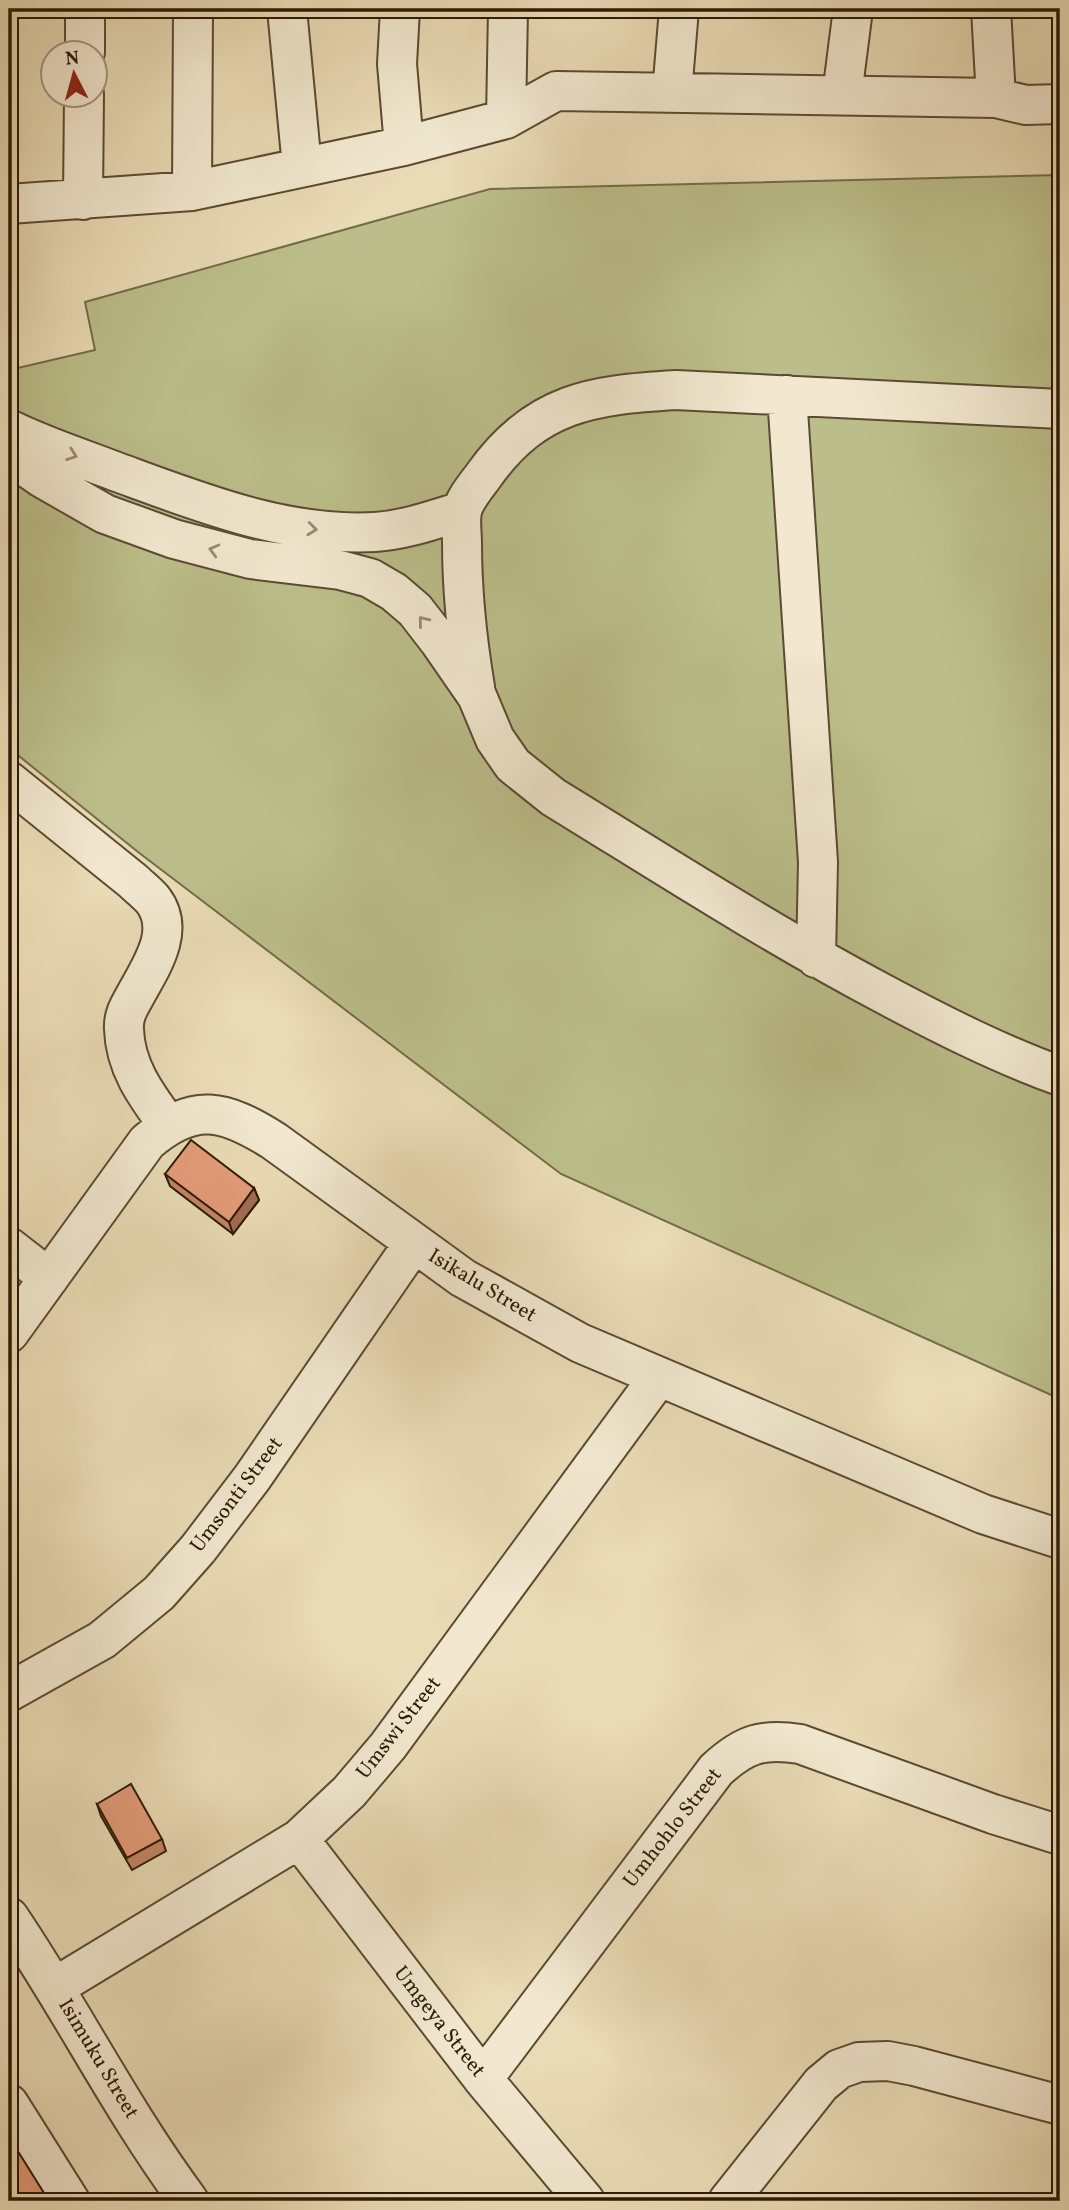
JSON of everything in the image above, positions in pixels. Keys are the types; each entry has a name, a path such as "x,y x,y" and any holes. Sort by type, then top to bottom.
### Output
{"street":[{"path":"85,9 85,38"},
{"path":"192,9 192,191"},
{"path":"287,9 302,167"},
{"path":"400,9 397,64 404,146"},
{"path":"506,119 508,9"},
{"path":"672,93 679,9"},
{"path":"842,95 853,9"},
{"path":"990,9 996,98"},
{"path":"9,204 192,191 404,146 506,119 556,91 996,98 1026,105 1060,104"},
{"path":"83,200 84,108"},
{"path":"477,696 462,584 462,511 491,465 543,417 578,402 618,393 676,390 1060,409"},
{"path":"787,395 818,862 816,958"},
{"path":"9,429 135,478 217,506 288,526 342,532 375,532 417,526 462,511"},
{"path":"9,455 42,478 105,514 174,539 250,559 340,570 370,578 394,592 415,610 439,640 477,696 495,739 513,765 553,797 816,958 931,1020 1028,1065 1060,1076"},
{"path":"9,781 133,881 152,899 160,913 162,945 126,1013 124,1026 129,1062 137,1081 168,1125"},
{"name":"Isikalu Street","path":"13,1317 49,1278 147,1142 178,1119 203,1114 225,1115 246,1123 274,1140 463,1278 580,1343 983,1514 1060,1539"},
{"name":"Umsonti Street","path":"9,1692 102,1640 159,1593 198,1549 252,1478 413,1244"},
{"path":"9,1247 49,1278"},
{"name":"Umswi Street","path":"55,1987 299,1839 349,1792 388,1746 658,1378"},
{"name":"Umhohlo Street","path":"483,2080 716,1770 734,1753 753,1744 778,1741 800,1744 993,1814 1060,1835"},
{"name":"Umgeya Street","path":"299,1839 483,2080 585,2201"},
{"name":"Isimuku Street","path":"9,1917 55,1987 164,2168 189,2201"},
{"path":"728,2201 821,2084 839,2069 859,2062 888,2061 914,2066 1060,2105"},
{"path":"9,2104 70,2201"}],"green space":[{"path":"1060,175 1060,1399 561,1174 138,852 9,748 9,370 95,350 85,302 490,189"}],"building":[{"path":"191,1140 254,1188 229,1222 165,1174"},
{"path":"131,1784 162,1839 127,1858 97,1804"},
{"path":"9,2137 49,2201 9,2201"}]}
